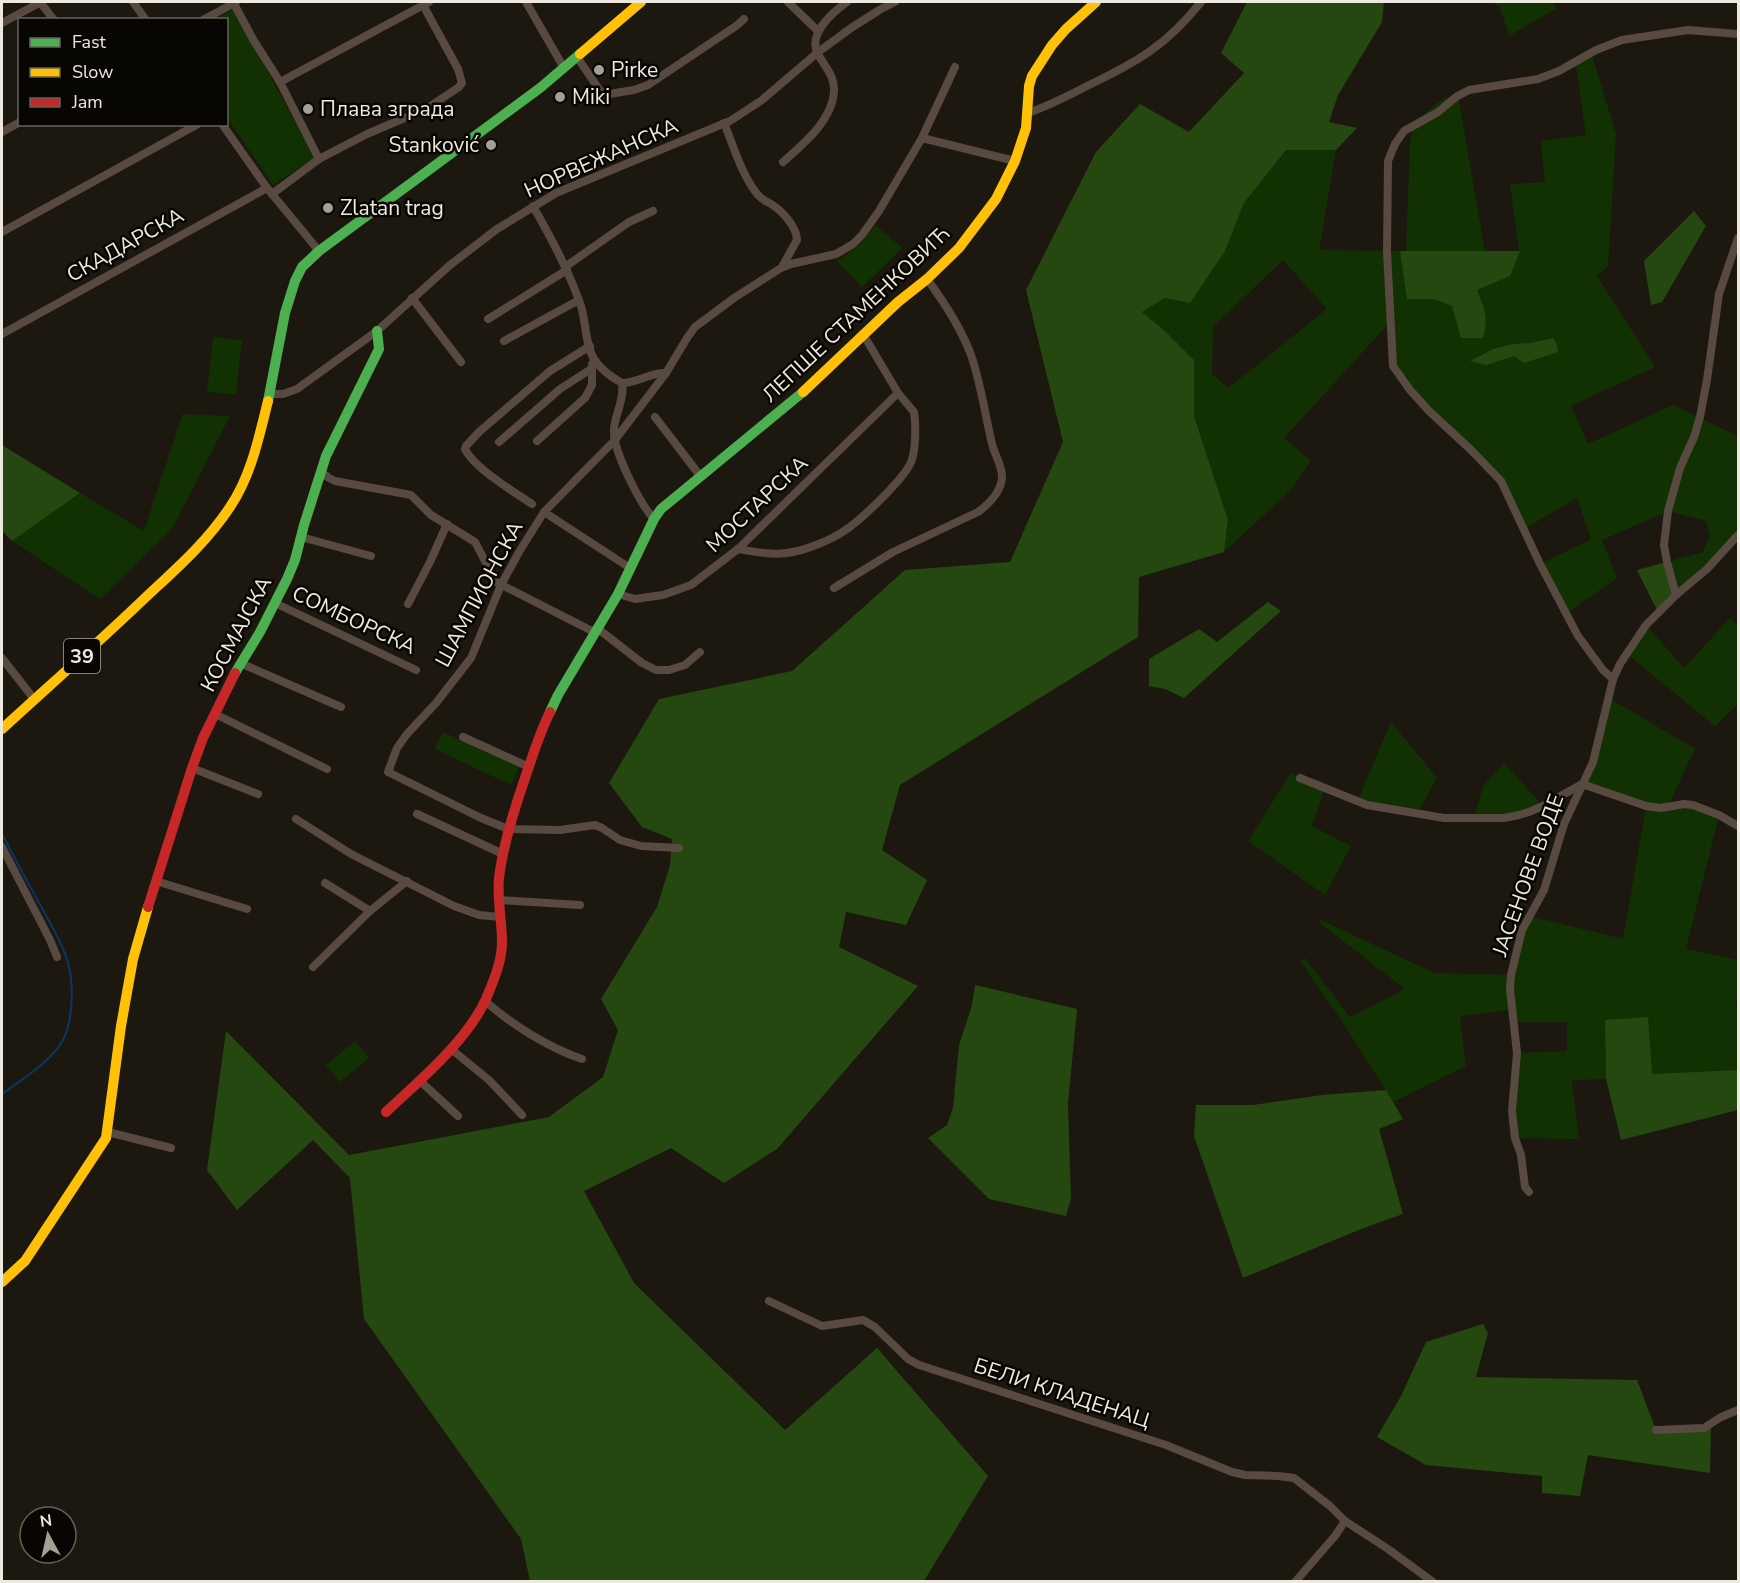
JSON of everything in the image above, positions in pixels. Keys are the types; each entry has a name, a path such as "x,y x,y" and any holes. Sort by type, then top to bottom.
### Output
{"street":[{"path":"2,23 41,2 53,18"},
{"path":"134,2 146,18"},
{"path":"206,18 234,2 254,41 280,82 320,159"},
{"path":"526,2 564,68"},
{"name":"39","path":"2,729 194,552 231,506 252,463 265,417 285,314 295,280 302,267 319,251 507,113 641,2"},
{"path":"788,2 818,31"},
{"path":"783,162 809,138 820,125 830,107 834,93 833,79 817,52 815,41 818,31 848,2"},
{"name":"НОРВЕЖАНСКА","path":"270,394 283,394 297,389 377,331 469,250 533,206 556,193 724,123 745,112 817,52 881,9 896,2"},
{"name":"ЛЕПШЕ СТАМЕНКОВИЋ","path":"386,1112 444,1057 472,1022 485,1001 501,954 499,879 508,829 541,730 558,695 618,594 654,519 661,509 801,394 863,334 959,248 996,199 1015,161 1024,137 1029,86 1039,65 1066,29 1095,2"},
{"path":"1028,113 1092,84 1145,56 1185,22 1201,2"},
{"path":"280,82 426,3"},
{"name":"СКАДАРСКА","path":"2,334 270,191 320,159 367,134 426,109 459,87 462,83 458,69 426,3"},
{"path":"577,57 603,95 634,90 648,85 744,19"},
{"path":"1612,679 1578,636 1540,564 1501,481 1429,411 1393,366 1387,252 1388,161 1395,144 1404,131 1438,112 1456,97 1469,90 1538,79 1559,71 1596,50 1622,40 1688,30 1738,34"},
{"path":"781,268 836,254 853,244 862,235 922,138 955,67"},
{"path":"2,132 18,123"},
{"path":"724,123 752,187 761,199 781,212 796,231 797,240 781,268"},
{"path":"2,232 194,126"},
{"path":"223,126 270,191 319,251"},
{"path":"922,138 1015,161"},
{"path":"533,206 566,268 579,300 594,358 608,375 622,383 636,381 652,374 666,373"},
{"path":"488,320 566,268 629,222 653,211"},
{"path":"1677,595 1664,545 1668,511 1680,468 1700,417 1719,294 1738,238"},
{"name":"ШАМПИОНСКА","path":"508,829 387,772 397,748 471,658 501,585 544,512 614,441 666,373 695,327 734,298 781,268"},
{"path":"834,588 894,552 978,512 987,505 1001,484 1002,472 993,449 982,392 970,354 946,306 927,279"},
{"path":"412,298 461,362"},
{"path":"504,340 579,300"},
{"name":"КОСМАЈСКА","path":"108,1132 121,1026 133,959 192,768 203,738 240,663 288,579 326,456 379,349 377,331"},
{"path":"738,549 794,552 831,538 844,531 879,500 904,473 913,457 914,412 898,393 863,334"},
{"path":"532,504 470,457 465,449 466,446 550,371 590,346"},
{"path":"537,441 585,398 592,385 591,369 594,358"},
{"path":"499,442 560,389 591,369"},
{"path":"622,383 622,394 615,416 614,441 638,496 654,519"},
{"name":"МОСТАРСКА","path":"618,594 635,600 681,590 697,580 738,549 898,393"},
{"path":"655,417 701,477"},
{"path":"321,472 335,481 411,495 431,515 475,542 492,576 501,585 596,630 642,663 656,670 669,670 685,665 700,652"},
{"path":"544,512 630,568"},
{"path":"408,604 447,524"},
{"name":"ЈАСЕНОВЕ ВОДЕ","path":"1529,1192 1525,1187 1513,1121 1517,1053 1511,1010 1511,975 1522,930 1544,890 1564,824 1593,762 1612,679 1620,664 1646,625 1707,569 1738,535"},
{"path":"302,537 371,556"},
{"name":"СОМБОРСКА","path":"275,603 417,670"},
{"path":"2,658 34,699"},
{"path":"240,663 341,707"},
{"path":"215,714 327,768"},
{"path":"463,737 529,767"},
{"path":"192,768 258,794"},
{"path":"1300,778 1367,805 1444,818 1504,818 1519,815 1543,806 1582,784 1646,806 1660,808 1684,804 1693,805 1719,815 1738,826"},
{"path":"417,814 503,854"},
{"path":"296,819 351,854 425,892 479,915 500,916"},
{"path":"508,829 560,830 595,825 620,840 641,846 679,848"},
{"path":"2,848 57,957"},
{"path":"156,881 247,909"},
{"path":"313,968 370,911 407,881"},
{"path":"325,883 370,911"},
{"path":"499,900 580,904"},
{"path":"485,1001 523,1030 569,1055 582,1059"},
{"path":"451,1049 489,1080 522,1115"},
{"path":"419,1080 458,1116"},
{"path":"2,1282 25,1261 108,1132 171,1148"},
{"name":"БЕЛИ КЛАДЕНАЦ","path":"769,1301 822,1326 863,1320 875,1327 908,1359 919,1365 1166,1445 1224,1470 1245,1475 1294,1478 1345,1521 1433,1581"},
{"path":"1656,1430 1704,1428 1738,1410"},
{"path":"1295,1581 1335,1536 1345,1521"}],"green space":[{"path":"1247,2 1384,2 1382,22 1338,95 1329,122 1357,128 1336,150 1286,150 1244,203 1225,251 1190,303 1165,298 1142,312 1194,360 1194,416 1228,520 1224,552 1139,577 1138,637 900,785 882,850 927,880 906,925 846,912 839,947 918,986 777,1149 724,1183 671,1148 584,1191 634,1283 785,1430 877,1348 988,1476 924,1581 530,1581 521,1539 364,1319 350,1178 313,1140 237,1210 207,1170 226,1031 349,1155 549,1117 603,1077 618,1030 601,999 657,907 670,865 672,839 642,827 609,783 659,699 792,671 905,570 1010,562 1063,442 1026,290 1096,152 1140,104 1189,132 1244,73 1221,53"},
{"path":"1491,2 1552,2 1557,8 1509,36 1500,7"},
{"path":"233,9 315,157 273,185 228,119 228,18 217,18"},
{"path":"1592,55 1616,134 1608,266 1597,276 1655,367 1571,406 1588,444 1673,405 1738,436 1738,535 1676,595 1667,562 1703,552 1710,535 1706,521 1668,511 1602,540 1617,578 1566,614 1540,564 1591,539 1577,498 1524,529 1501,481 1429,411 1393,366 1390,322 1284,438 1311,461 1291,490 1224,552 1228,520 1194,416 1194,360 1142,312 1165,298 1225,251 1244,203 1286,150 1336,150 1319,250 1406,251 1410,142 1413,125 1443,99 1458,95 1485,252 1519,251 1510,184 1545,182 1541,141 1586,135 1576,66","holes":["1283,260 1327,309 1228,388 1212,374 1213,327"]},
{"path":"1694,211 1706,226 1662,302 1651,305 1644,261"},
{"path":"875,225 902,248 862,287 837,261 859,245"},
{"path":"1400,251 1520,251 1510,276 1477,290 1485,313 1486,325 1483,338 1461,338 1452,306 1434,299 1407,299"},
{"path":"213,337 242,340 236,395 207,392"},
{"path":"1553,338 1558,352 1524,363 1514,356 1486,365 1470,361 1493,349"},
{"path":"183,414 230,416 172,529 100,599 12,541 80,493 144,531"},
{"path":"2,445 80,493 12,541 2,531"},
{"path":"1667,562 1676,595 1658,612 1637,570"},
{"path":"1268,602 1281,611 1184,698 1165,689 1149,686 1149,659 1199,629 1217,642"},
{"path":"1730,618 1738,626 1738,704 1715,726 1627,654 1646,625 1684,668"},
{"path":"1609,698 1695,749 1668,806 1684,804 1719,815 1686,949 1738,960 1736,1000 1738,1070 1651,1074 1605,1021 1606,1079 1572,1080 1579,1139 1515,1138 1517,1053 1567,1051 1567,1022 1513,1022 1511,1010 1460,1016 1466,1066 1393,1102 1342,1021 1301,962 1304,957 1350,1017 1405,989 1320,923 1321,920 1434,973 1511,975 1529,916 1623,939 1646,807 1582,784"},
{"path":"1391,722 1437,778 1417,814 1357,802"},
{"path":"443,732 519,767 511,785 435,749"},
{"path":"1504,763 1543,806 1529,812 1474,818 1483,786"},
{"path":"1291,773 1325,788 1312,826 1351,846 1325,895 1248,841"},
{"path":"975,985 1077,1009 1068,1104 1071,1199 1066,1216 989,1199 928,1138 947,1125 953,1108 959,1045 972,1005"},
{"path":"1648,1017 1652,1074 1738,1070 1738,1110 1621,1140 1606,1079 1605,1020"},
{"path":"355,1041 369,1058 340,1082 326,1065"},
{"path":"1386,1090 1403,1119 1379,1129 1403,1214 1243,1278 1194,1136 1196,1105 1253,1105 1322,1095"},
{"path":"1483,1324 1488,1333 1476,1377 1637,1380 1656,1430 1711,1424 1710,1473 1588,1455 1580,1496 1542,1493 1542,1476 1426,1465 1377,1437 1401,1396 1426,1342"}],"waterway":[{"path":"2,834 60,942 70,971 72,991 69,1023 58,1048 36,1070 2,1094"}],"traffic: fast":[{"path":"268,401 285,313 302,267 319,251 540,88 580,54"},
{"path":"235,673 260,632 295,560 326,456 379,349 377,331"},
{"path":"550,712 618,594 661,509 803,392"}],"traffic: slow":[{"path":"580,54 641,2"},
{"path":"803,392 959,248 996,199 1015,161 1026,128 1029,86 1032,76 1052,45 1096,2"},
{"path":"2,729 169,576 191,555 221,520 244,482 254,456 268,401"},
{"path":"2,1282 25,1261 106,1138 121,1026 133,959 148,907"}],"traffic: jam":[{"path":"148,907 203,738 235,673"},
{"path":"386,1112 455,1045 478,1015 489,992 497,972 502,949 499,878 503,853 520,793 550,712"}],"place":[{"name":"Pirke","path":"599,70"},
{"name":"Miki","path":"560,97"},
{"name":"Плава зграда","path":"308,109"},
{"name":"Stanković","path":"491,145"},
{"name":"Zlatan trag","path":"328,208"}]}
